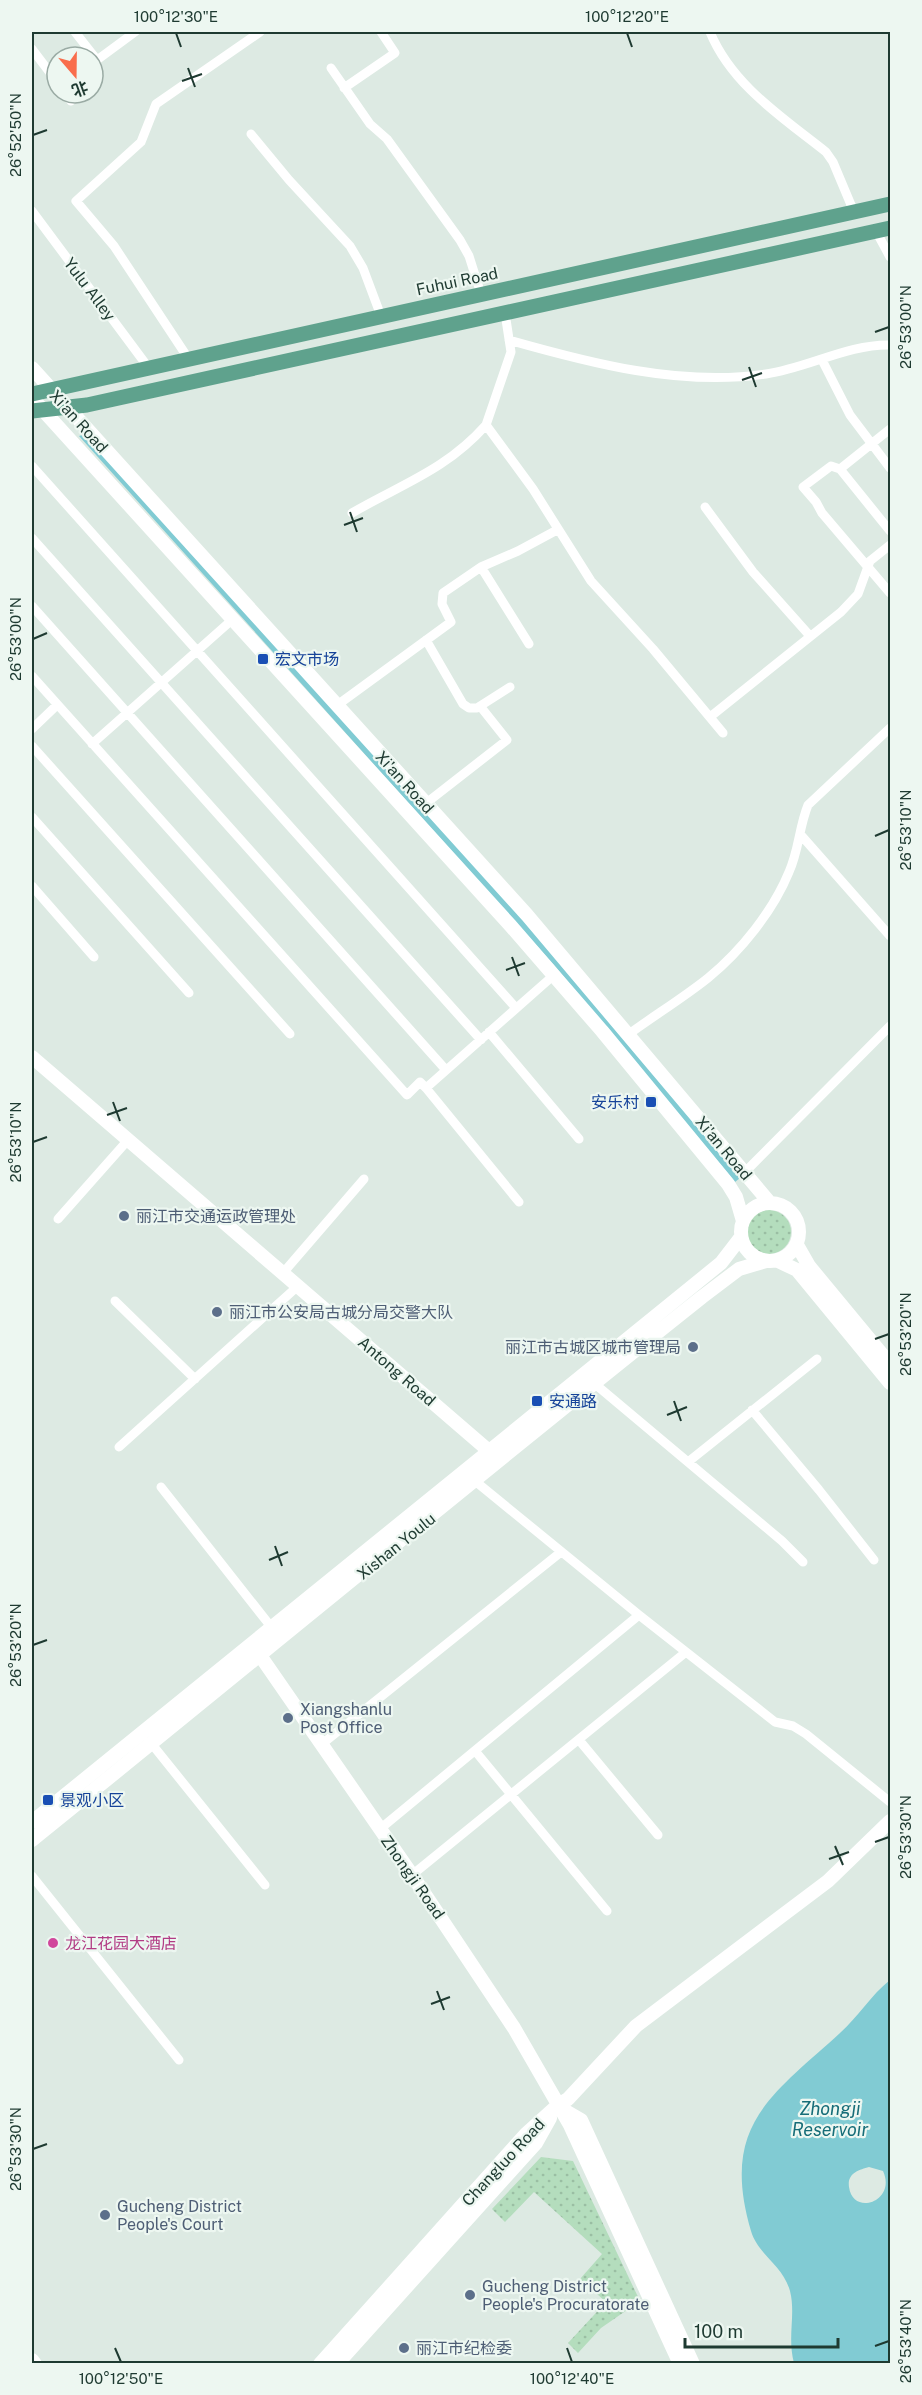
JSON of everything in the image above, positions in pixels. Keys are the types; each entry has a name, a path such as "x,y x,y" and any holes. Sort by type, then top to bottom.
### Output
{"main road":[{"name":"Fuhui Road","path":"32,396 51,389 188,358 891,204"},
{"path":"37,410 87,405 883,230"}],"street":[{"path":"75,32 97,60 133,32"},
{"path":"188,358 114,246 76,201 141,142 156,104 260,32"},
{"path":"344,88 395,53 381,32"},
{"path":"710,32 726,60 748,88 826,152 833,162 854,212"},
{"path":"32,49 45,66"},
{"path":"331,68 370,124 387,139 460,240 469,256 481,294"},
{"path":"251,134 289,180 350,246 363,268 381,316"},
{"name":"Yulu Alley","path":"32,211 148,367"},
{"path":"883,230 891,257"},
{"path":"352,513 411,483 450,459 486,425 511,352 505,313"},
{"path":"509,340 579,360 701,378 738,378 772,374 864,348 891,345"},
{"path":"822,360 838,395 871,444 891,468"},
{"name":"Xi'an Road","path":"32,368 527,915 770,1203"},
{"name":"Xi'an Road","path":"32,396 37,410 233,619 554,975 728,1184 736,1197 743,1221"},
{"path":"486,425 533,489 591,581 653,648 723,733"},
{"path":"840,469 891,429"},
{"path":"32,466 516,1008"},
{"path":"891,531 840,469 831,466 803,487 822,513 891,593"},
{"path":"705,507 753,572 810,636"},
{"path":"336,706 451,622 442,604 443,593 481,567 519,551 557,530"},
{"path":"32,538 481,1040"},
{"path":"710,717 841,612 858,594 870,561 891,545"},
{"path":"481,567 529,644"},
{"path":"32,606 447,1070"},
{"path":"92,744 233,619"},
{"path":"426,640 463,704 472,709 510,687"},
{"path":"32,676 407,1095 420,1082 426,1088 519,1203"},
{"path":"32,729 57,705"},
{"path":"425,804 507,740 480,706"},
{"path":"629,1034 709,977 744,941 782,887 794,860 802,821 808,805 891,728"},
{"path":"32,746 290,1034"},
{"path":"32,817 189,993"},
{"path":"800,834 891,936"},
{"path":"32,886 94,957"},
{"path":"426,1088 554,975"},
{"path":"744,1173 891,1026"},
{"path":"489,1032 579,1139"},
{"name":"Antong Road","path":"32,1057 489,1451"},
{"path":"58,1219 128,1140"},
{"path":"283,1273 364,1179"},
{"path":"772,1261 789,1255 797,1245 800,1227 794,1215 784,1206 770,1203 751,1210 743,1221 741,1237 750,1254 797,1270 889,1373"},
{"name":"Xishan Youlu","path":"32,1822 721,1263 741,1237"},
{"path":"797,1245 809,1266 889,1373"},
{"name":"Xishan Youlu","path":"32,1840 727,1277 748,1266 772,1261"},
{"path":"119,1447 298,1286"},
{"path":"116,1301 195,1379"},
{"path":"688,1462 817,1359"},
{"path":"595,1384 782,1541 803,1562"},
{"path":"753,1410 874,1560"},
{"path":"475,1481 775,1722 793,1726 806,1734 891,1802"},
{"path":"161,1487 272,1628"},
{"path":"322,1744 561,1552"},
{"path":"380,1829 639,1615"},
{"path":"412,1875 512,1796 686,1652"},
{"name":"Zhongji Road","path":"259,1654 497,2001 570,2125 680,2364"},
{"path":"579,1740 658,1835"},
{"path":"151,1743 265,1886"},
{"path":"476,1752 607,1911"},
{"path":"557,2106 568,2099 636,2026 828,1881 891,1821"},
{"path":"32,1876 179,2060"},
{"name":"Zhongji Road","path":"557,2106 581,2120 693,2364"},
{"name":"Changluo Road","path":"320,2364 526,2134 557,2106"},
{"name":"Changluo Road","path":"337,2364 536,2143 557,2106"},
{"path":"32,2360 35,2364"}],"green space":[{"path":"769,1210 784,1217 791,1232 784,1247 769,1254 754,1247 747,1232 754,1217"},
{"path":"541,2157 573,2161 640,2301 601,2328 578,2353 568,2343 606,2302 580,2279 602,2254 534,2192 505,2222 492,2209"}],"water":[{"path":"86,434 541,940 740,1178 735,1182 554,965 79,436"},
{"name":"Zhongji Reservoir","path":"890,1980 890,2363 794,2363 791,2344 792,2300 790,2291 782,2274 754,2239 743,2195 742,2164 747,2138 758,2116 773,2095 847,2027","holes":["869,2167 883,2171 886,2182 884,2190 873,2202 865,2203 852,2196 849,2182 854,2173"]}],"place":[{"name":"宏文市场","path":"263,659"},
{"name":"安乐村","path":"651,1102"},
{"name":"丽江市交通运政管理处","path":"124,1216"},
{"name":"丽江市公安局古城分局交警大队","path":"217,1312"},
{"name":"丽江市古城区城市管理局","path":"693,1347"},
{"name":"安通路","path":"537,1401"},
{"name":"Xiangshanlu Post Office","path":"288,1718"},
{"name":"景观小区","path":"48,1800"},
{"name":"龙江花园大酒店","path":"53,1943"},
{"name":"Gucheng District People's Court","path":"105,2215"},
{"name":"Gucheng District People's Procuratorate","path":"470,2295"},
{"name":"丽江市纪检委","path":"404,2348"}]}
